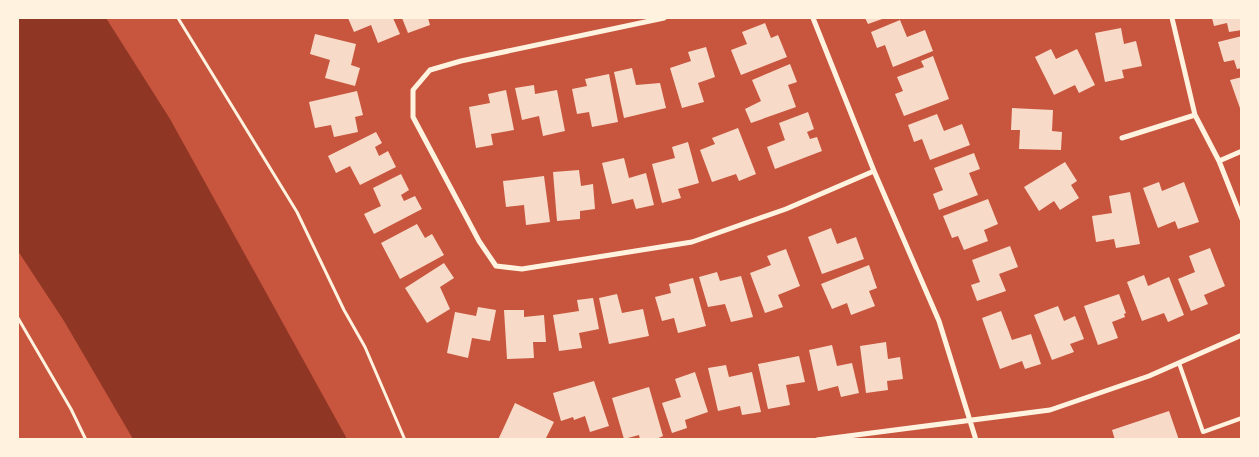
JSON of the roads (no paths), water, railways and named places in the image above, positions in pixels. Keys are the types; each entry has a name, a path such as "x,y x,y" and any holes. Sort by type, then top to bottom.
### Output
{"street":[{"path":"664,18 460,61 430,70 413,90 413,118 479,241 496,266 522,269 692,242 786,210 874,171"},
{"path":"813,18 874,171 939,321 972,421 976,440"},
{"path":"1172,18 1195,115 1219,161 1242,219"},
{"path":"1122,138 1195,115"},
{"path":"1219,161 1242,152"},
{"path":"817,440 1050,410 1150,376 1242,335"}],"lane":[{"path":"1179,363 1203,432 1242,418"}]}
